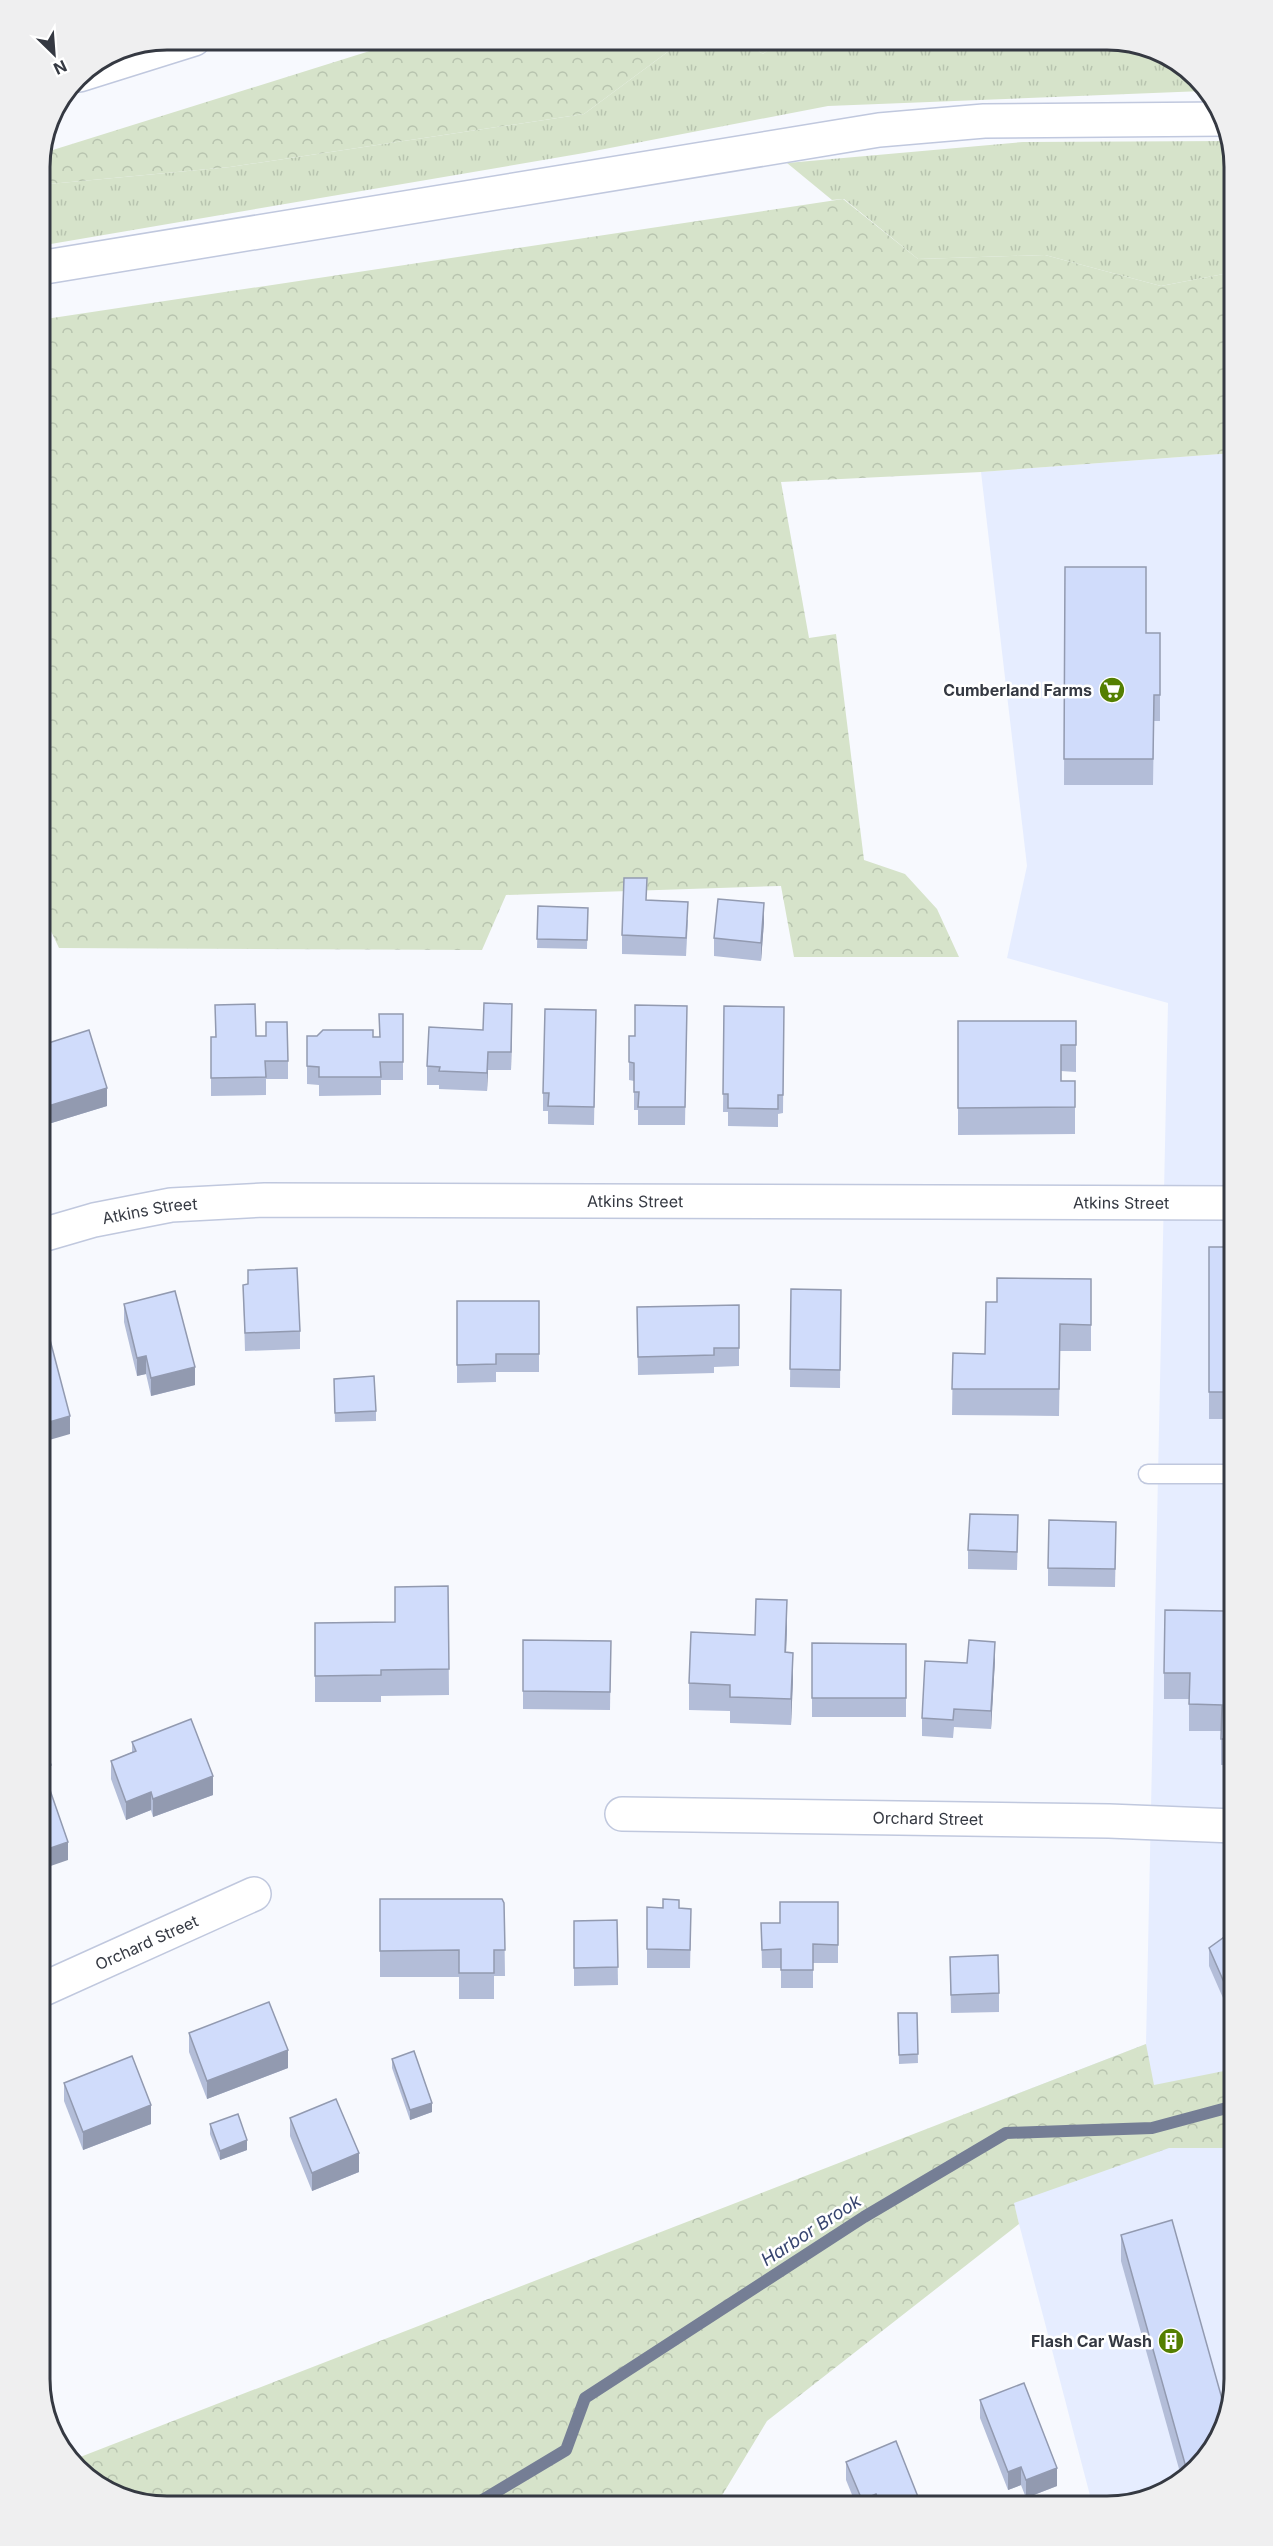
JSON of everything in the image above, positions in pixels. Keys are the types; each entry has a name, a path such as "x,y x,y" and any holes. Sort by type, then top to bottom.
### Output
{"main road":[{"path":"105,67 157,51"},
{"path":"50,266 709,156 888,129 984,121 1214,119"},
{"name":"Atkins Street","path":"50,1233 94,1220 171,1205 265,1200 1224,1203"},
{"name":"Orchard Street","path":"622,1814 1110,1821 1224,1826"},
{"name":"Orchard Street","path":"50,1986 254,1894"}],"lane":[{"path":"1148,1474 1224,1474"}],"shaded area":[{"path":"1224,454 1224,2379 1215,2424 1204,2444 1184,2467 1151,2488 1129,2494 1106,2496 1090,2496 988,2105 1146,2044 1168,1003 1007,958 1027,866 981,472"}],"green space":[{"path":"373,50 670,50 584,114 230,167 50,184 51,150"},
{"path":"670,50 757,50 763,54 768,50 1114,50 1151,58 1165,65 1196,91 828,106 584,153 50,244 50,184 230,167 584,114"},
{"path":"1220,141 1224,167 1224,274 1161,286 1045,255 918,259 844,199 832,200 787,163 1023,142"},
{"path":"843,199 918,259 1045,255 1161,286 1224,274 1224,454 981,472 781,482 809,638 836,634 864,860 905,874 937,909 959,957 794,957 781,886 506,895 482,950 59,948 50,929 50,318"},
{"path":"1146,2044 1154,2085 1224,2071 1224,2148 1169,2148 1014,2203 1019,2224 767,2421 722,2496 159,2496 129,2490 115,2484 102,2477 79,2457"}],"building":[{"name":"Cumberland Farms","path":"1065,567 1146,567 1146,633 1160,633 1160,695 1154,695 1153,759 1064,759"},
{"path":"624,878 647,878 646,900 688,902 686,938 622,935"},
{"path":"718,899 764,903 761,943 714,938"},
{"path":"538,906 588,908 587,940 537,939"},
{"path":"484,1003 512,1004 511,1052 488,1052 487,1073 439,1071 440,1067 427,1066 429,1027 483,1030"},
{"path":"255,1004 256,1036 266,1036 266,1022 287,1022 288,1061 265,1061 266,1077 211,1078 211,1037 216,1037 215,1005"},
{"path":"635,1005 687,1006 685,1107 638,1107 639,1092 634,1092 634,1063 629,1062 629,1036 635,1036"},
{"path":"724,1006 784,1007 783,1095 778,1095 778,1109 728,1108 728,1094 723,1094"},
{"path":"545,1009 596,1010 594,1107 548,1106 549,1093 543,1093"},
{"path":"379,1014 403,1014 403,1062 380,1062 381,1077 319,1077 319,1067 307,1066 307,1036 317,1036 323,1030 373,1030 373,1037 380,1037"},
{"path":"958,1021 1076,1021 1076,1045 1061,1045 1061,1081 1075,1081 1075,1107 958,1108"},
{"path":"89,1030 107,1088 50,1105 50,1042"},
{"path":"1209,1247 1224,1247 1224,1392 1209,1392"},
{"path":"297,1268 300,1331 245,1333 243,1285 248,1284 248,1270"},
{"path":"997,1278 1091,1279 1091,1325 1060,1324 1059,1389 952,1389 953,1353 985,1354 986,1302 997,1302"},
{"path":"791,1289 841,1290 840,1370 790,1369"},
{"path":"175,1291 195,1367 151,1378 146,1356 137,1358 124,1304"},
{"path":"457,1301 539,1301 539,1354 496,1354 496,1364 457,1365"},
{"path":"739,1305 739,1348 714,1348 714,1355 638,1357 637,1307"},
{"path":"50,1340 70,1416 50,1422"},
{"path":"374,1376 376,1411 335,1413 334,1379"},
{"path":"970,1514 1018,1515 1017,1552 968,1550"},
{"path":"1049,1520 1116,1522 1115,1569 1048,1568"},
{"path":"448,1586 449,1669 381,1670 381,1675 315,1676 315,1623 395,1622 395,1587"},
{"path":"756,1599 787,1600 785,1652 793,1653 791,1699 730,1697 730,1685 689,1683 691,1632 755,1635"},
{"path":"1165,1610 1224,1611 1224,1739 1221,1739 1222,1705 1189,1704 1190,1673 1164,1673"},
{"path":"523,1640 611,1641 610,1692 523,1691"},
{"path":"969,1640 995,1642 991,1711 954,1709 953,1720 922,1718 925,1661 967,1663"},
{"path":"812,1643 906,1644 906,1698 812,1698"},
{"path":"191,1719 213,1776 153,1799 151,1792 126,1802 111,1761 136,1751 132,1742"},
{"path":"50,1790 68,1842 50,1848"},
{"path":"380,1899 502,1899 505,1950 494,1950 494,1973 459,1973 459,1950 380,1951"},
{"path":"663,1899 679,1900 679,1908 691,1909 690,1950 647,1949 647,1907 663,1908"},
{"path":"780,1902 838,1902 838,1945 813,1944 813,1970 781,1970 781,1949 762,1950 761,1923 780,1923"},
{"path":"617,1920 618,1967 574,1968 574,1921"},
{"path":"1224,1937 1224,1982 1209,1948"},
{"path":"998,1955 999,1993 951,1995 950,1957"},
{"path":"269,2002 288,2050 207,2081 189,2033"},
{"path":"898,2013 917,2013 918,2054 899,2055"},
{"path":"414,2051 432,2103 410,2110 392,2059"},
{"path":"132,2056 151,2105 83,2132 64,2083"},
{"path":"336,2099 359,2153 312,2173 290,2118"},
{"path":"238,2114 247,2140 220,2151 210,2124"},
{"name":"Flash Car Wash","path":"1172,2220 1221,2397 1215,2424 1204,2444 1185,2466 1121,2235"},
{"path":"1024,2383 1057,2468 1026,2480 1021,2467 1008,2472 980,2400"},
{"path":"896,2441 918,2496 877,2496 876,2494 860,2496 846,2462"}],"waterway":[{"name":"Harbor Brook","path":"489,2496 566,2450 585,2398 864,2217 1006,2133 1152,2128 1224,2109"}],"place":[{"name":"Cumberland Farms","path":"1112,690"},
{"name":"Flash Car Wash","path":"1171,2341"}]}
